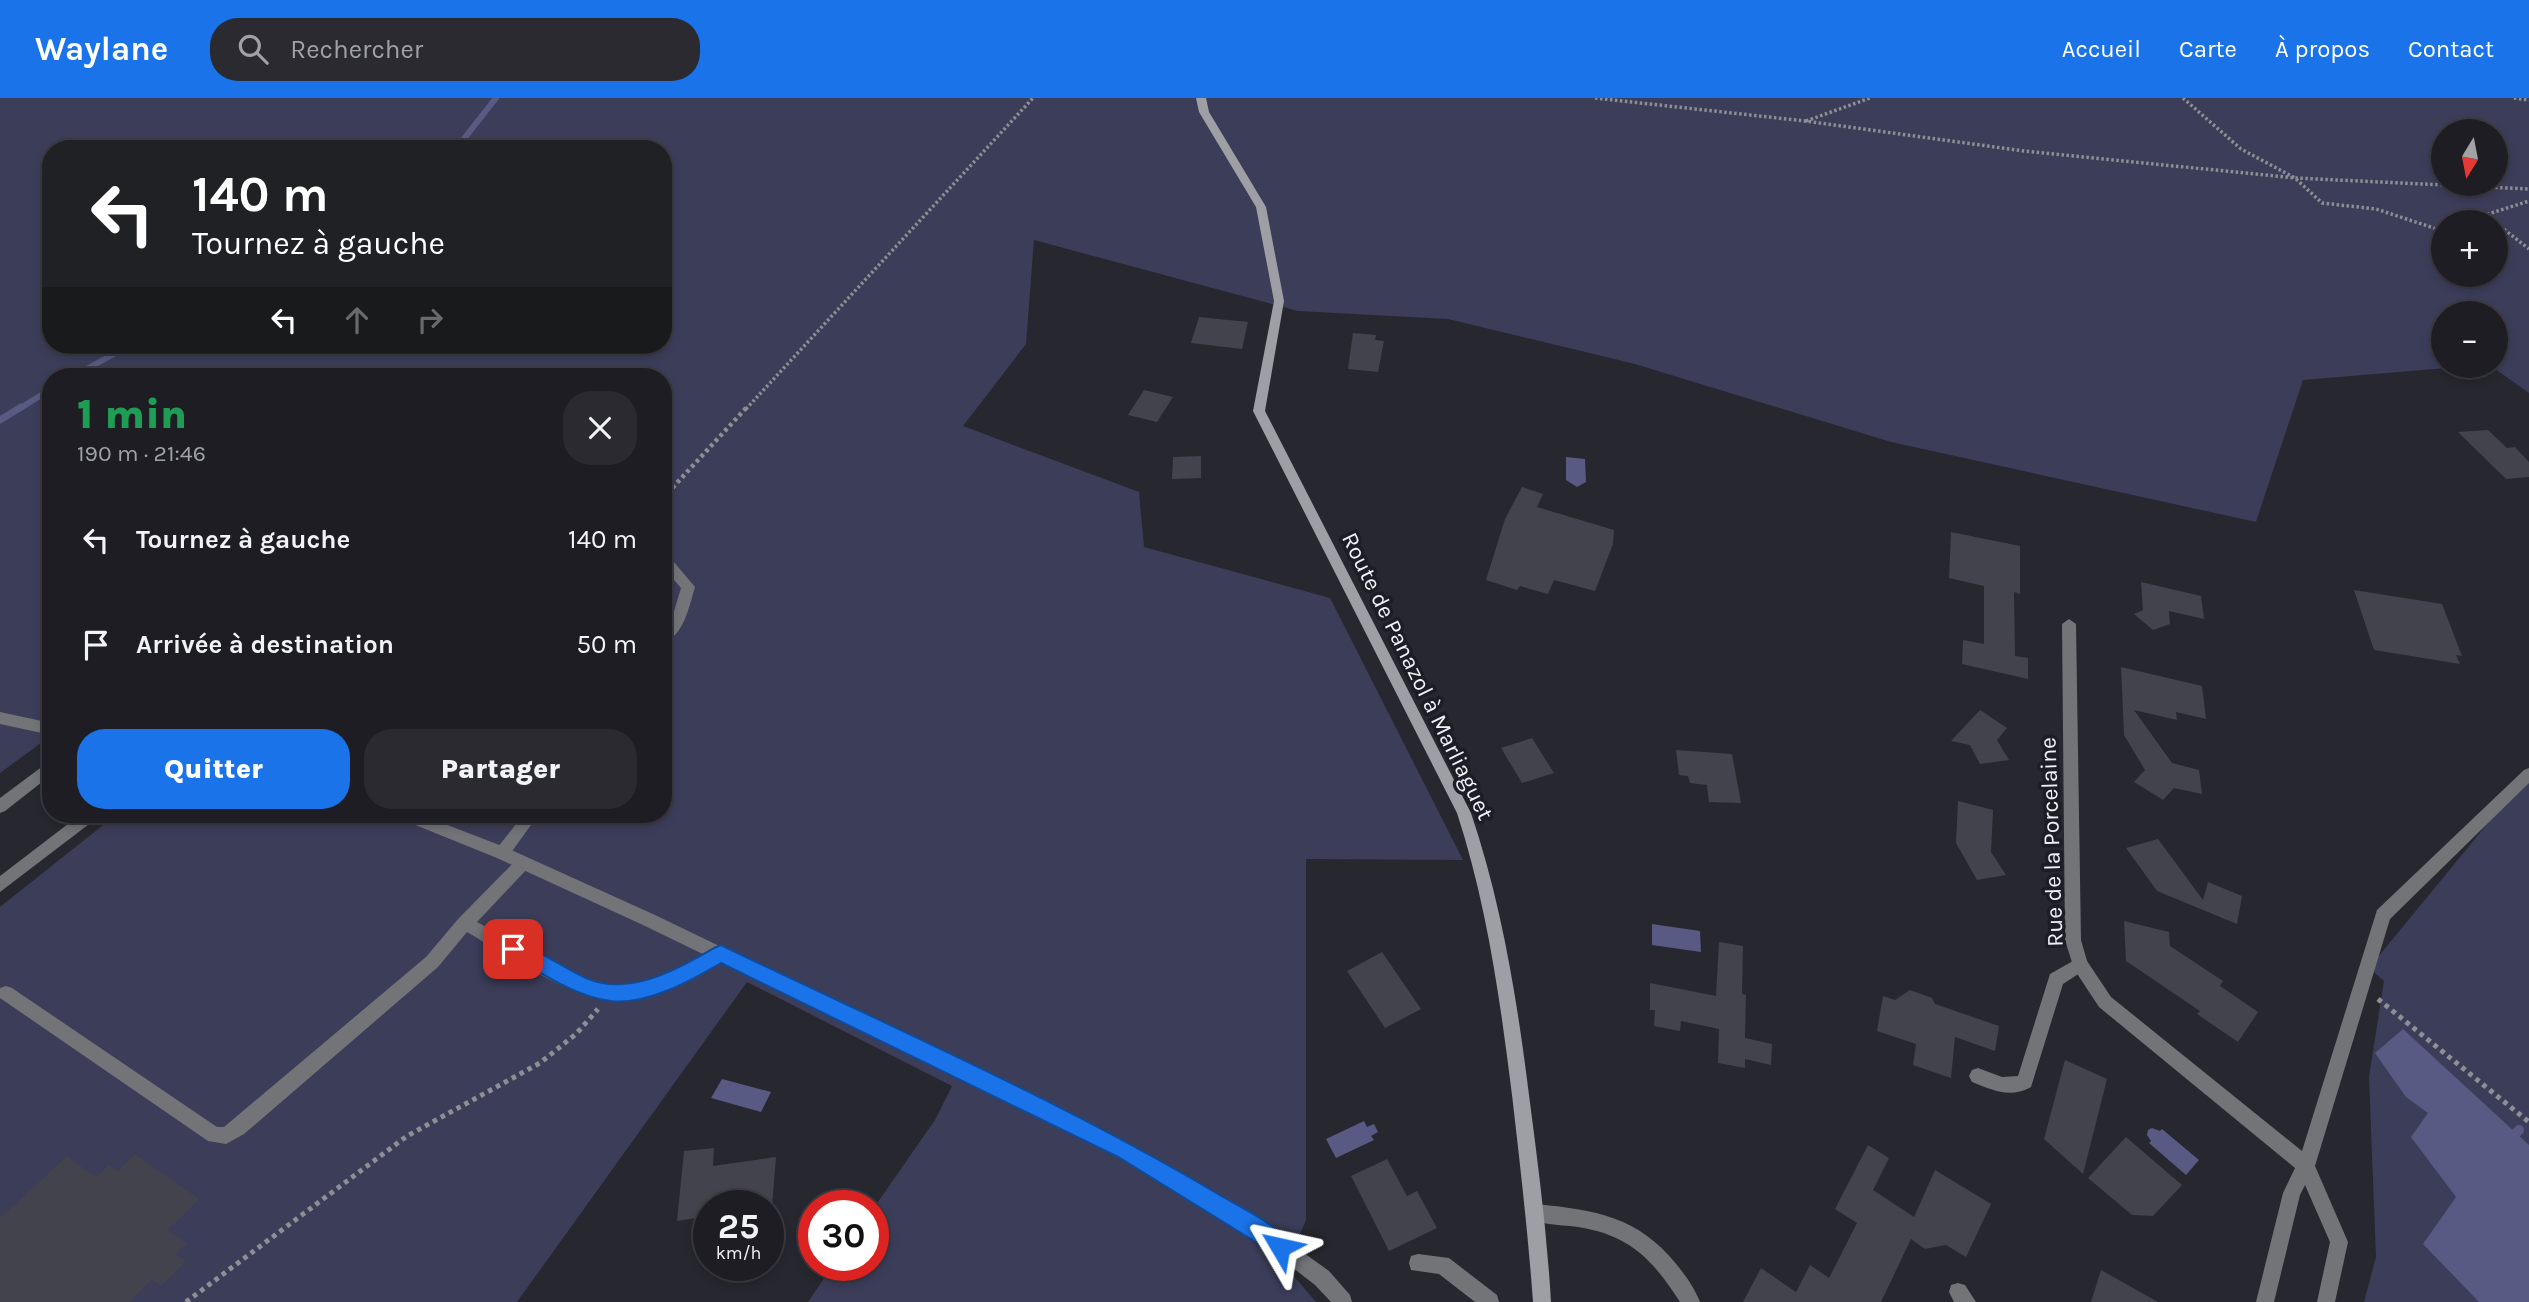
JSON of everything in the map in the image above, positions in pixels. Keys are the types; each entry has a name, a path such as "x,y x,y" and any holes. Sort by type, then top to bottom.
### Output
{"street":[{"name":"Route de Panazol à Marliaguet","path":"1201,98 1204,112 1261,207 1279,301 1259,411 1464,813 1481,860 1503,954 1535,1213 1542,1302"},
{"path":"672,568 688,587 678,620 672,628"},
{"name":"Rue de la Porcelaine","path":"2069,624 2073,940 2080,964 2105,1002 2306,1166"},
{"path":"0,718 42,727"},
{"path":"0,807 42,773"},
{"path":"2265,1302 2292,1193 2306,1166 2383,915 2529,774"},
{"path":"0,885 80,823"},
{"path":"426,823 502,853 721,954 1125,1150 1259,1231 1322,1278 1343,1302"},
{"path":"502,853 525,823"},
{"path":"6,993 214,1135 226,1136 432,962 523,863"},
{"path":"465,923 585,987 612,993 638,990 680,978 721,954"},
{"path":"1978,1076 2009,1087 2018,1086 2025,1081 2056,979 2080,964"},
{"path":"2306,1166 2339,1242 2326,1302"},
{"path":"1535,1213 1577,1217 1609,1224 1634,1234 1653,1248 1677,1278 1691,1302"},
{"path":"1418,1263 1442,1265 1490,1302"}],"path":[{"path":"672,488 1033,98"},
{"path":"1595,98 1805,121 2024,150 2295,178 2529,189"},
{"path":"1805,121 1870,98"},
{"path":"2183,98 2241,149 2295,178 2322,203 2376,209 2431,227"},
{"path":"2514,98 2529,100"},
{"path":"2498,210 2529,201"},
{"path":"2508,233 2529,249"},
{"path":"2361,985 2529,1122"},
{"path":"186,1302 407,1136 540,1063 576,1034 612,993"}],"shaded area":[{"path":"0,98 2529,98 2529,393 2508,378 2508,301 2431,301 2431,369 2303,380 2256,522 1891,442 1635,364 1448,319 1298,311 1034,240 1026,344 963,426 1139,492 1144,547 1330,598 1463,860 1306,859 1306,1220 1286,1267 1316,1302 808,1302 822,1281 889,1281 889,1190 886,1190 935,1120 952,1086 747,982 517,1302 0,1302 0,907 106,823 672,823 672,368 42,368 42,742 0,773"},
{"path":"1566,457 1585,459 1586,482 1577,487 1566,480"},
{"path":"2529,773 2529,1302 2364,1302 2376,1257 2369,1077 2384,981 2369,968"},
{"path":"1652,924 1700,931 1701,952 1652,945"},
{"path":"2403,1029 2529,1145 2529,1302 2479,1302 2423,1244 2456,1197 2411,1137 2428,1113 2406,1097 2375,1053"},
{"path":"722,1079 771,1092 761,1112 711,1098"},
{"path":"1364,1121 1367,1127 1374,1124 1378,1132 1371,1136 1374,1140 1336,1158 1326,1139"},
{"path":"2152,1128 2160,1131 2162,1129 2199,1160 2186,1175 2149,1143 2151,1141 2147,1135 2148,1130"}],"building":[{"path":"1199,317 1248,322 1242,349 1191,343"},
{"path":"1353,333 1376,335 1375,340 1384,341 1378,372 1348,369"},
{"path":"1144,390 1173,397 1157,422 1128,415"},
{"path":"2488,430 2507,448 2515,447 2529,462 2529,477 2506,479 2458,432"},
{"path":"1201,456 1201,478 1172,479 1173,457"},
{"path":"1522,487 1543,494 1537,507 1614,530 1613,544 1595,591 1554,580 1548,594 1520,586 1517,590 1486,580 1505,519"},
{"path":"1951,532 2020,546 2020,594 2014,592 2015,656 2028,658 2028,679 1962,664 1963,640 1984,644 1984,586 1949,578"},
{"path":"2141,582 2201,596 2204,619 2169,611 2170,624 2153,630 2134,614 2143,610"},
{"path":"2354,590 2442,604 2462,656 2456,655 2460,664 2374,650"},
{"path":"2121,667 2202,686 2206,719 2176,712 2177,720 2134,710 2172,763 2199,770 2202,794 2174,788 2163,800 2134,782 2145,770 2124,735"},
{"path":"1980,710 2007,728 1997,740 2009,760 1980,764 1970,745 1951,741"},
{"path":"1532,738 1554,773 1522,783 1501,748"},
{"path":"1676,750 1732,754 1741,803 1709,802 1707,785 1690,783 1688,776 1679,775"},
{"path":"1958,801 1993,810 1991,852 2006,875 1977,880 1956,843"},
{"path":"2158,839 2203,900 2208,882 2242,896 2237,924 2157,891 2126,848"},
{"path":"2124,921 2169,932 2170,946 2223,981 2220,986 2258,1012 2238,1042 2197,1014 2200,1011 2126,961"},
{"path":"1719,942 1743,946 1745,1038 1772,1044 1771,1065 1745,1059 1745,1068 1718,1063 1719,1029 1681,1021 1680,1031 1654,1026 1655,1010 1650,1010 1650,983 1716,996"},
{"path":"1382,952 1421,1009 1385,1028 1347,971"},
{"path":"1910,990 1932,998 1935,1004 1999,1026 1995,1051 1955,1037 1951,1078 1913,1065 1916,1044 1877,1031 1883,996 1895,1000"},
{"path":"2065,1060 2107,1079 2083,1174 2044,1139"},
{"path":"2126,1137 2182,1185 2153,1216 2132,1215 2088,1178"},
{"path":"1868,1145 1889,1158 1873,1190 1914,1217 1935,1170 1991,1204 1966,1257 1946,1245 1925,1249 1911,1239 1881,1302 1743,1302 1761,1268 1796,1292 1810,1265 1829,1278 1857,1223 1835,1209"},
{"path":"714,1148 713,1166 776,1157 773,1190 693,1190 693,1218 677,1221 684,1151"},
{"path":"135,1154 199,1199 168,1230 187,1243 176,1254 186,1261 161,1286 152,1279 129,1302 0,1302 0,1218 67,1156 96,1177 109,1165 118,1171"},
{"path":"1387,1159 1407,1196 1417,1191 1437,1228 1389,1251 1351,1176"},
{"path":"2101,1270 2158,1302 2091,1302"}],"waterway":[{"path":"463,140 496,98"},
{"path":"88,368 114,354"},
{"path":"19,409 42,395"},
{"path":"0,420 21,407"},
{"path":"2516,1133 2519,1130"}],"route":[{"path":"513,949 585,987 612,993 638,990 680,978 721,954 1125,1150 1259,1231 1280,1247"}]}
